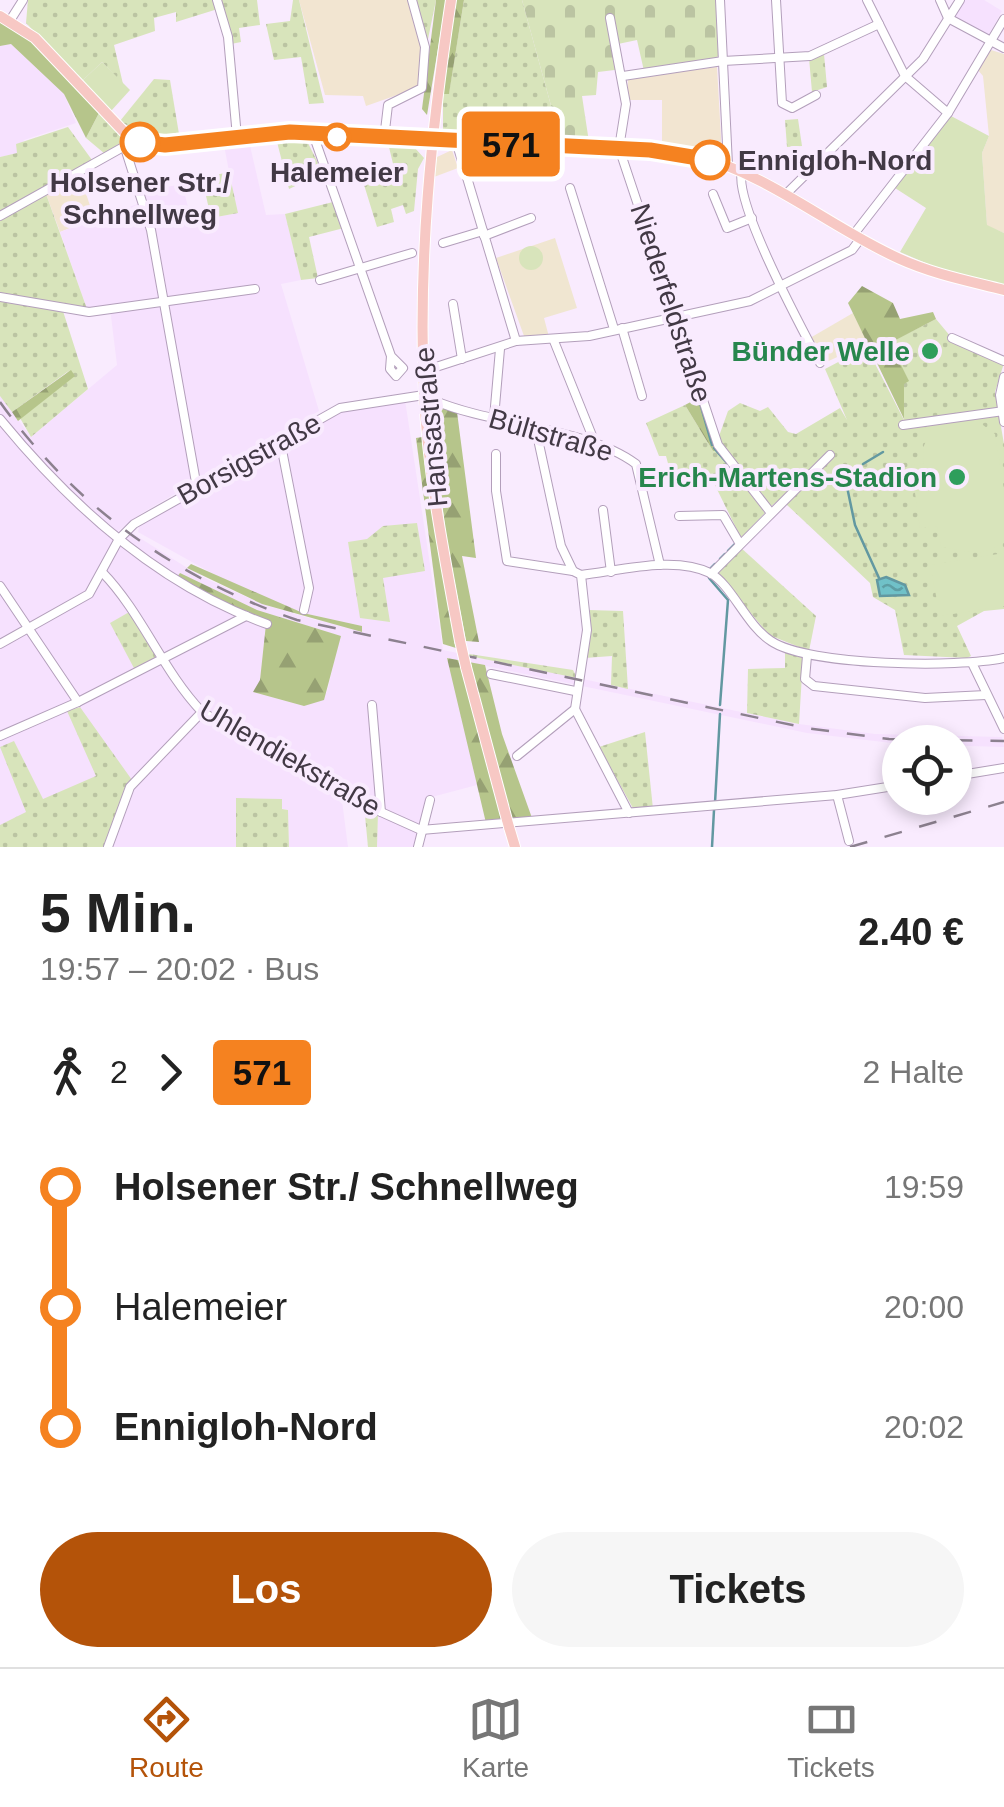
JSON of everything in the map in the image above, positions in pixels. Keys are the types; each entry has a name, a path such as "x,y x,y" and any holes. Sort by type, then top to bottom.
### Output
{"main road":[{"name":"Hansastraße","path":"451,0 431,140 423,252 429,398 440,534 460,641 515,847"},
{"path":"6,17 130,144 313,134 676,152 742,171 925,269 1004,290"}],"street":[{"path":"6,17 23,0"},
{"path":"218,0 228,37 237,137"},
{"path":"384,138 388,105 422,88 425,47 412,0"},
{"path":"720,0 728,165"},
{"path":"776,0 784,106 792,108 816,95"},
{"path":"867,0 905,76 948,113"},
{"path":"940,0 948,18 990,44 1004,48"},
{"path":"787,193 923,59 960,0"},
{"name":"Niederfeldstraße","path":"610,18 626,104 619,148 718,446 771,513"},
{"path":"436,367 516,341 554,341 750,301 852,250 858,236 948,113 1004,18"},
{"path":"623,76 818,54 878,24"},
{"path":"313,134 390,356"},
{"path":"456,142 516,341"},
{"path":"0,216 130,144 149,223 197,488"},
{"path":"742,171 740,186 752,218 780,286 820,363"},
{"path":"570,188 642,396"},
{"path":"713,194 727,228 752,218"},
{"path":"442,243 531,218"},
{"path":"320,280 412,253"},
{"path":"0,297 88,312 255,288"},
{"path":"453,304 462,359"},
{"path":"952,338 1004,361"},
{"path":"554,341 596,443"},
{"path":"494,418 503,347"},
{"path":"902,424 1003,415 1004,377"},
{"name":"Bültstraße","path":"429,398 536,430 596,443 636,464 660,565"},
{"name":"Borsigstraße","path":"0,644 33,630 89,594 118,539 134,524 280,440 351,403 429,398"},
{"path":"0,419 118,539 173,582 268,624"},
{"path":"536,430 561,546 577,573 587,630 575,692 576,710 629,813"},
{"path":"280,440 309,588 304,610"},
{"path":"496,454 496,492 507,561 577,573 660,565 711,574 762,634 807,656 973,665 1004,658"},
{"path":"711,574 830,455"},
{"path":"603,510 611,572"},
{"path":"679,516 723,515 740,544"},
{"name":"Uhlendiekstraße","path":"102,572 121,591 162,658 202,712 381,812 421,830 837,795 882,788"},
{"path":"0,586 78,702"},
{"path":"0,736 78,702 246,616"},
{"path":"807,656 805,678 810,685 925,698 986,695"},
{"path":"973,665 1004,728"},
{"path":"491,674 575,692"},
{"path":"372,705 381,812"},
{"path":"517,756 576,710"},
{"path":"108,847 130,788 202,712"},
{"path":"972,773 1004,768"},
{"path":"837,795 848,841"},
{"path":"418,847 430,800"}],"shaded area":[{"path":"299,0 409,0 423,45 420,87 366,106 363,96 325,95"},
{"path":"963,0 984,0 1002,11 988,36 952,18"},
{"path":"11,44 64,94 76,123 24,140 17,153 0,157 0,46"},
{"path":"991,50 1004,54 1004,233 987,226 982,153 989,136 983,76 978,70"},
{"path":"717,67 722,155 662,145 662,100 627,100 628,78"},
{"path":"248,137 266,215 285,214 301,280 281,284 319,411 142,513 118,531 127,538 132,533 200,576 262,604 315,620 361,626 303,613 237,587 138,532 140,523 342,409 405,400 443,650 799,724 882,734 882,742 807,733 448,658 477,785 428,798 420,847 377,847 378,813 341,793 348,847 289,847 288,810 237,798 236,847 0,847 0,396 31,437 117,365 110,308 87,309 60,232 143,202 141,192 182,184 192,222 237,213 223,140","holes":["180,573 257,610 340,636 327,692 304,706 253,692 260,681 266,624"]},
{"path":"452,150 458,168 434,177 437,157"},
{"path":"79,172 94,218 60,232 45,191"},
{"path":"555,238 577,308 544,318 549,337 524,336 496,258"},
{"path":"853,313 868,343 822,364 810,338"},
{"path":"972,736 1002,737 1004,747 972,746"}],"green space":[{"path":"28,0 216,0 221,8 176,22 176,12 154,18 155,31 114,45 123,84 102,62 82,81 26,23"},
{"path":"221,0 257,0 260,25 239,28 241,42 231,44"},
{"path":"293,0 299,0 324,103 309,104 301,57 274,60 266,24 290,21"},
{"path":"414,0 436,0 427,44"},
{"path":"436,0 446,0 427,115 422,109"},
{"path":"456,0 464,0 449,94 443,94"},
{"path":"464,0 522,0 561,142 443,130 443,94 449,93"},
{"path":"522,0 717,0 719,55 715,59 644,71 637,40 618,44 623,69 598,72 596,95 582,96 589,142 561,142"},
{"path":"0,20 20,29 100,111 86,138 64,94 11,44 0,46"},
{"path":"824,54 827,87 812,92 809,58"},
{"path":"102,62 130,90 111,111 82,81"},
{"path":"154,79 170,80 180,140 151,140 120,121"},
{"path":"100,111 127,138 105,154 86,138"},
{"path":"951,116 989,136 982,153 987,225 1004,233 1004,285 956,276 900,252 926,208 895,188"},
{"path":"798,119 802,146 787,147 785,120"},
{"path":"68,127 92,160 0,213 0,157 17,153 16,144"},
{"path":"275,134 307,141 323,173 289,189"},
{"path":"388,143 415,148 424,158 418,169 414,211 406,214 403,205 391,209 394,222 377,227 361,175 379,169 381,177 395,172"},
{"path":"229,172 238,213 211,218 202,178"},
{"path":"45,191 87,309 0,295 0,219"},
{"path":"333,202 344,228 309,237 318,278 301,280 285,214"},
{"path":"531,246 543,258 531,270 519,258"},
{"path":"862,286 893,303 900,319 933,312 936,319 890,343 909,381 904,384 904,419 848,303"},
{"path":"0,299 62,308 88,389 31,437 20,418 70,370 12,412 0,396"},
{"path":"936,319 951,337 1004,363 995,392 1004,444 1004,609 984,611 957,626 971,656 967,658 904,655 895,610 873,597 870,583 786,504 798,493 794,488 770,507 718,439 728,411 740,403 760,411 768,407 788,432 796,434 840,408 847,420 825,369 861,350 870,354 904,420 904,383 908,380 889,343"},
{"path":"71,370 75,376 18,421 12,412"},
{"path":"430,390 457,412 476,558 462,556 479,642 466,641 446,537"},
{"path":"700,397 720,451 713,451 685,405"},
{"path":"685,405 713,451 720,451 765,513 741,538 709,473 673,482 666,456 659,456 646,423"},
{"name":"Erich-Martens-Stadion","path":"975,419 995,434 1004,490 1004,538 982,552 941,547 937,526 920,528 911,465 924,463 923,448 933,424"},
{"path":"422,437 456,648 443,644 416,438"},
{"path":"417,523 425,571 383,578 390,622 360,618 348,542 367,539 383,526"},
{"path":"740,547 816,616 809,651 769,635 716,572"},
{"path":"1004,553 1004,606 940,616 930,565"},
{"path":"191,564 303,613 362,626 362,632 262,604 187,568"},
{"path":"180,573 257,610 341,636 324,700 304,706 253,692 260,680 266,624 174,581"},
{"path":"588,610 623,611 628,689 611,685 612,656 585,658"},
{"path":"131,611 155,651 155,658 135,670 110,623"},
{"path":"785,652 803,658 799,724 747,713 748,669 785,668"},
{"path":"464,655 573,670 577,678"},
{"path":"447,658 485,665 502,734 532,818 486,823"},
{"path":"80,707 132,780 105,847 0,847 0,825 26,812 0,747 14,741 43,799 96,776 67,711"},
{"path":"645,732 653,809 634,810 599,747"},
{"path":"236,798 282,799 282,809 288,810 289,847 236,847"},
{"path":"364,805 378,813 377,847 368,847"}],"water":[{"path":"886,577 905,585 909,595 880,596 877,580"}],"waterway":[{"path":"700,403 712,445"},
{"path":"714,448 739,477"},
{"path":"863,464 883,452"},
{"path":"856,470 846,482 855,525 879,578"},
{"path":"728,551 735,544"},
{"path":"720,559 725,554"},
{"path":"710,569 715,564"},
{"path":"709,578 728,600 720,705"},
{"path":"715,803 720,714"},
{"path":"712,847 714,810"}],"railway":[{"path":"0,402 61,474 131,535 210,583 297,620 806,728 889,739 1004,741"},
{"path":"850,847 1004,802"}],"bus line":[{"name":"571","path":"140,142 165,145 290,132 650,150 710,160"}],"place":[{"name":"Halemeier","path":"337,137"},
{"name":"Holsener Str./ Schnellweg","path":"140,142"},
{"name":"Ennigloh-Nord","path":"710,160"},
{"name":"Bünder Welle","path":"930,351"},
{"name":"Erich-Martens-Stadion","path":"957,477"}]}
